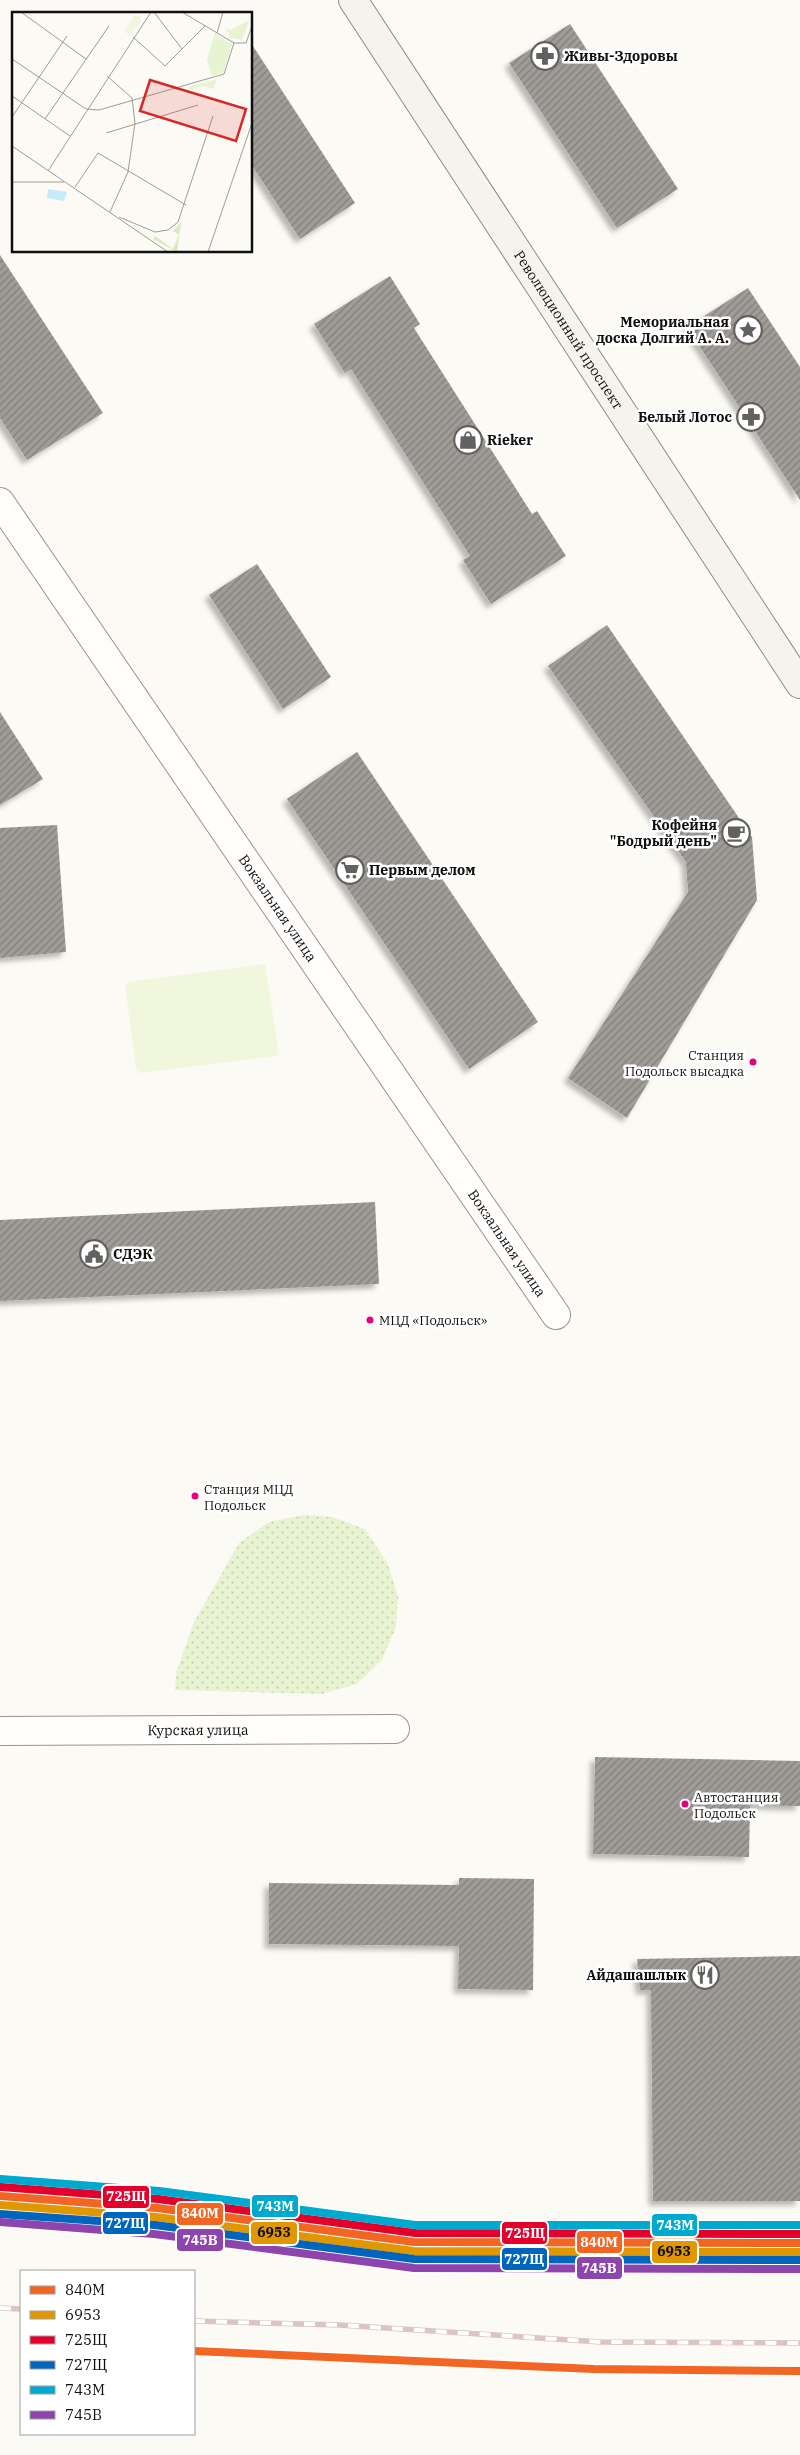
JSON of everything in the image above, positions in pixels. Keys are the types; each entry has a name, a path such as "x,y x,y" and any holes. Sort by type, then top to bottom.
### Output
{"street":[{"name":"Революционный проспект","path":"353,0 800,684"},
{"name":"Вокзальная улица","path":"0,502 556,1315"},
{"name":"Курская улица","path":"0,1731 395,1729"}],"green space":[{"path":"265,964 279,1053 276,1056 140,1073 136,1069 125,985 128,982"},
{"path":"304,1515 332,1517 365,1529 388,1564 398,1597 396,1627 382,1660 357,1684 322,1694 175,1690 176,1673 194,1622 239,1543 269,1522"}],"building":[{"path":"570,24 678,189 617,228 509,63"},
{"path":"252,45 355,203 300,239 252,166"},
{"path":"0,255 103,413 27,460 0,418"},
{"path":"390,276 420,324 414,328 532,514 537,511 566,556 491,604 463,560 470,556 351,369 345,373 314,324"},
{"path":"748,288 800,367 800,500 687,327"},
{"path":"257,564 331,677 283,709 209,595"},
{"path":"607,625 752,837 757,900 627,1118 568,1078 688,892 686,862 548,666"},
{"path":"0,712 43,779 0,805"},
{"path":"357,752 538,1022 469,1069 287,799"},
{"path":"57,825 66,952 0,958 0,828"},
{"path":"375,1202 379,1284 0,1301 0,1220"},
{"name":"Автостанция Подольск","path":"595,1757 800,1761 800,1806 750,1805 749,1857 593,1854"},
{"path":"459,1878 534,1879 533,1990 458,1989 459,1946 269,1944 269,1883 459,1885"},
{"path":"800,1956 800,2201 653,2201 651,1990 640,1990 637,1959"}],"railway":[{"path":"0,2308 20,2309"},
{"path":"195,2321 340,2325 601,2342 800,2343"}],"transit line":[{"name":"743М","path":"1,2179 159,2191 415,2225 800,2225"},
{"name":"725Щ","path":"1,2187 158,2199 415,2233 800,2234"},
{"name":"840М","path":"0,2196 157,2208 414,2242 800,2243"},
{"name":"6953","path":"0,2205 156,2217 414,2251 800,2252"},
{"name":"727Щ","path":"0,2214 155,2225 414,2259 800,2260"},
{"name":"745В","path":"0,2222 154,2234 414,2268 800,2269"},
{"name":"840М","path":"195,2351 594,2369 800,2371"}],"place":[{"name":"Живы-Здоровы","path":"545,56"},
{"name":"Мемориальная доска Долгий А. А.","path":"748,330"},
{"name":"Белый Лотос","path":"751,417"},
{"name":"Rieker","path":"468,440"},
{"name":"Кофейня \"Бодрый день\"","path":"736,833"},
{"name":"Первым делом","path":"350,870"},
{"name":"Станция Подольск высадка","path":"753,1062"},
{"name":"СДЭК","path":"94,1254"},
{"name":"МЦД «Подольск»","path":"370,1320"},
{"name":"Станция МЦД Подольск","path":"195,1496"},
{"name":"Автостанция Подольск","path":"685,1804"},
{"name":"Айдашашлык","path":"705,1975"}]}
